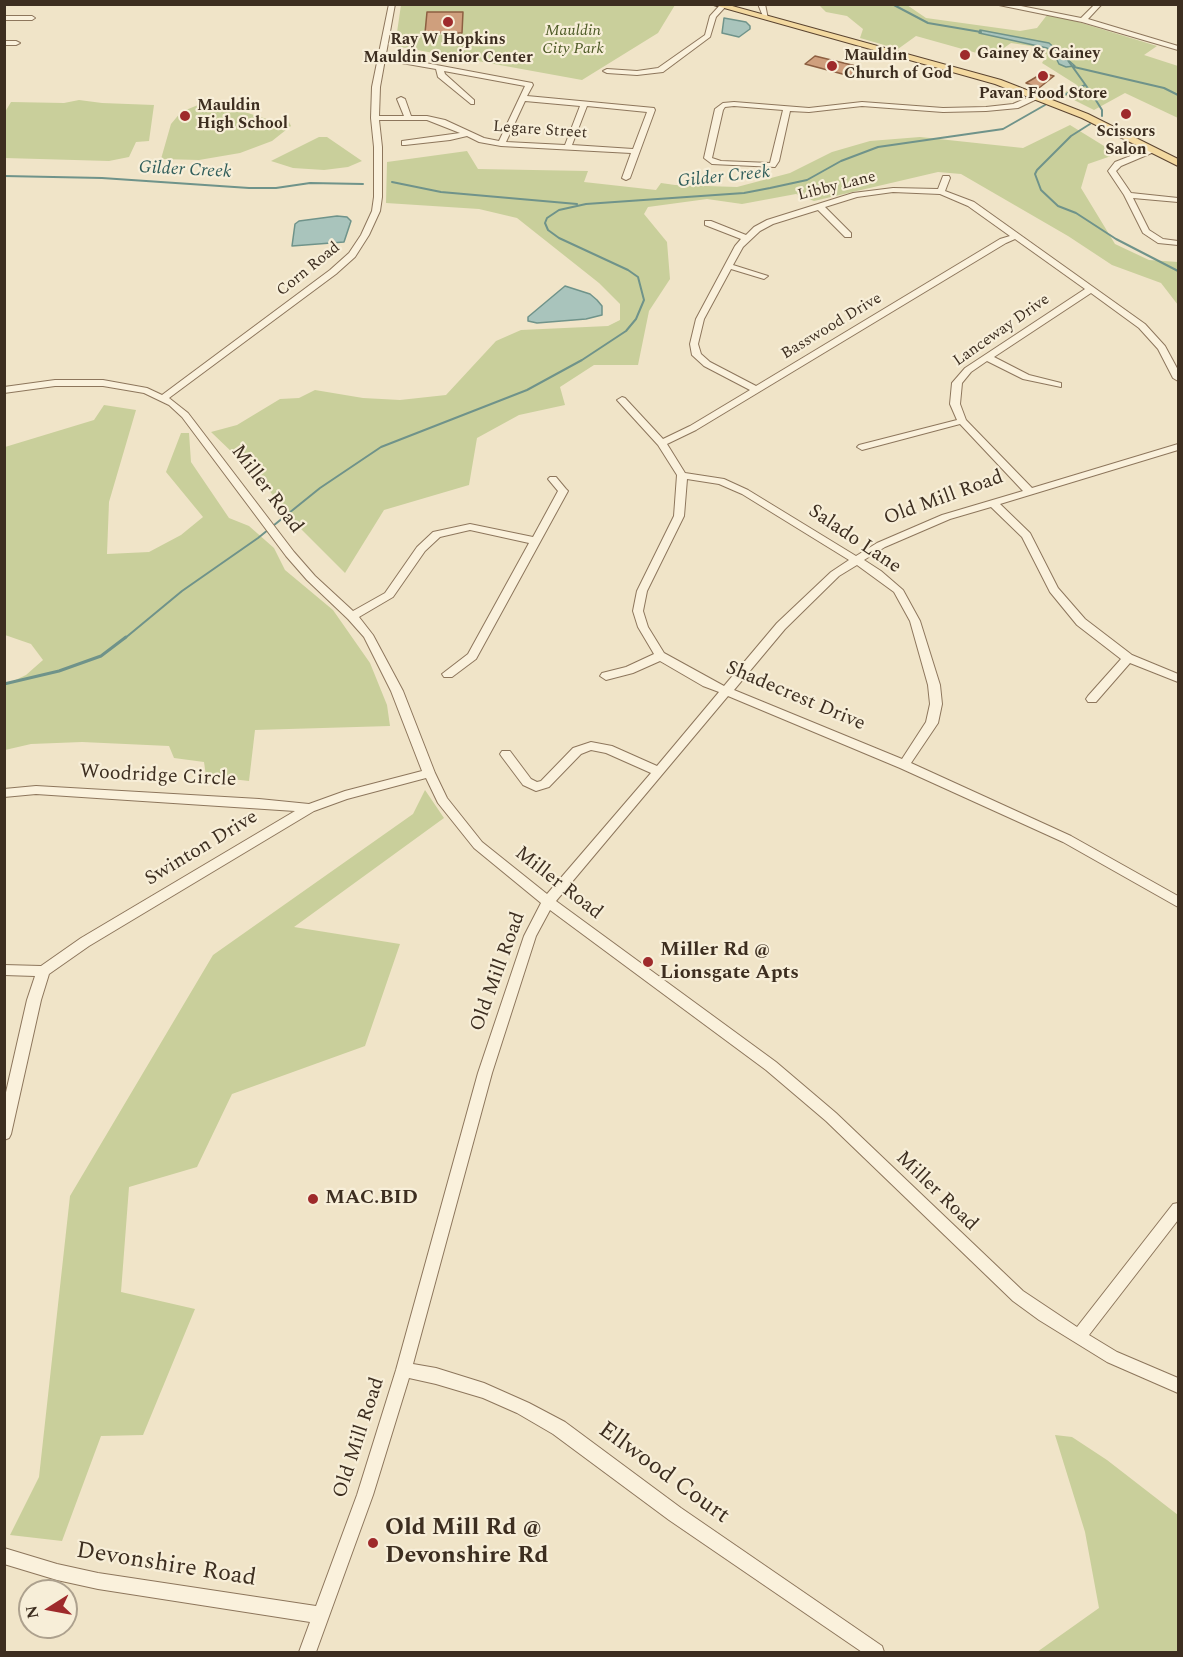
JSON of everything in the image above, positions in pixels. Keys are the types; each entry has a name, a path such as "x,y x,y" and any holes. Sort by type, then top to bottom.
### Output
{"main road":[{"path":"720,5 958,70 1036,96 1104,124 1179,164"}],"street":[{"name":"Corn Road","path":"163,398 318,283 352,255 371,224 378,197 378,147 375,118 377,72 392,4"},
{"path":"761,4 766,18"},
{"path":"997,4 1083,20 1179,48"},
{"path":"1083,20 1099,4"},
{"path":"607,71 637,73 660,70 708,36 713,16 720,5"},
{"path":"4,18 32,18"},
{"path":"4,43 16,43"},
{"path":"399,60 529,85 501,144"},
{"path":"440,69 441,75 471,102"},
{"path":"787,108 775,161 772,165 712,162 708,158 722,105 734,104 787,108 809,110 862,104 935,110 986,109 1015,106 1036,96"},
{"path":"522,98 651,110 626,178"},
{"path":"401,99 408,117"},
{"path":"568,146 585,103"},
{"name":"Legare Street","path":"375,118 408,117 442,122 466,134 501,144 635,151"},
{"path":"405,143 466,134"},
{"path":"1152,150 1118,164 1112,171 1115,180 1128,195 1146,231 1161,242 1179,243"},
{"path":"941,192 946,178"},
{"name":"Libby Lane","path":"755,389 706,364 695,351 696,330 700,319 735,253 746,237 770,222 879,191 941,192 972,204 1148,331 1162,348 1179,378"},
{"path":"1128,195 1179,200"},
{"path":"819,207 848,235"},
{"path":"708,223 746,237"},
{"name":"Basswood Drive","path":"662,443 693,428 755,389 1016,236"},
{"path":"729,266 764,276"},
{"name":"Lanceway Drive","path":"962,421 955,404 957,383 968,370 1090,290"},
{"path":"986,357 1026,376 1058,385"},
{"name":"Miller Road","path":"4,390 86,382 122,385 163,398 185,415 269,528 311,578 352,616 379,654 397,691 442,800 467,833 492,857 548,902 771,1066 831,1117 996,1277 1044,1316 1112,1357 1179,1386"},
{"path":"606,676 629,670 660,656 643,627 638,611 640,599 679,516 682,475 662,443 622,400"},
{"path":"862,447 962,421 1029,491"},
{"name":"Old Mill Road","path":"308,1653 365,1495 404,1370 485,1073 530,936 548,902 725,690 812,594 856,560 913,530 992,502 1179,447"},
{"path":"1166,451 1179,460"},
{"name":"Salado Lane","path":"682,475 708,477 728,483 884,578 904,598 915,621 934,685 936,704 932,723 904,765"},
{"path":"448,674 472,656 563,491 553,479"},
{"path":"992,502 1026,535 1054,590 1069,611 1096,635 1128,658 1179,678"},
{"path":"352,616 389,595 421,549 437,534 470,527 536,541"},
{"name":"Shadecrest Drive","path":"660,656 707,682 904,765 1067,839 1179,902"},
{"path":"1092,699 1128,658"},
{"path":"506,754 527,782 536,787 545,784 577,751 591,746 608,749 658,771"},
{"name":"Swinton Drive","path":"43,971 85,942 309,808 345,795 429,773"},
{"name":"Woodridge Circle","path":"4,793 36,789 259,802 309,808"},
{"path":"4,970 43,971 34,1000 4,1134"},
{"path":"1079,1336 1179,1209"},
{"name":"Ellwood Court","path":"404,1370 436,1376 484,1391 523,1408 559,1428 684,1520 876,1653"},
{"name":"Devonshire Road","path":"4,1556 57,1572 99,1581 321,1615"}],"green space":[{"name":"Mauldin City Park","path":"401,5 675,5 658,33 582,80 395,46"},
{"path":"819,5 907,5 926,18 1020,31 1037,28 1047,15 1062,17 1157,46 1144,55 1178,66 1178,118 1125,93 1094,110 1062,94 1077,85 1042,63 1047,55 1038,47 1011,43 991,57 916,36 898,49 860,38 863,29 847,16 826,12"},
{"path":"79,100 154,105 149,141 136,142 129,157 109,161 5,158 5,112 11,102 64,103"},
{"path":"198,105 232,108 270,120 289,122 291,126 272,141 240,153 199,160 161,159 171,124 181,112"},
{"path":"1070,125 1117,154 1088,164 1081,188 1115,244 1149,260 1178,262 1178,305 1161,283 1112,265 1068,236 961,174 938,172 814,201 796,194 742,204 707,199 648,207 644,214 667,242 670,279 649,311 638,365 594,365 560,387 565,405 519,415 477,438 469,485 384,510 345,573 296,524 260,479 211,432 237,425 280,399 299,398 315,390 363,398 400,400 446,395 496,341 521,330 608,326 620,320 620,304 599,283 517,218 479,209 386,203 387,162 467,151 478,169 588,171 584,182 656,190 661,183 737,187 790,173 832,152 870,141 920,137 1023,148"},
{"path":"319,137 327,137 362,161 348,167 324,170 293,168 271,161"},
{"path":"104,405 136,410 109,502 107,554 149,552 181,535 203,517 166,472 181,433 189,433 191,462 229,518 249,526 274,548 285,570 333,610 370,663 387,705 390,726 255,730 249,781 206,776 204,762 174,758 169,746 82,742 31,744 5,750 5,685 26,675 43,660 31,644 5,635 5,447 94,420"},
{"path":"425,790 444,818 294,927 400,944 365,1046 232,1094 197,1167 129,1187 121,1292 195,1309 143,1435 101,1436 62,1541 10,1535 39,1477 70,1196 213,955 413,814"},
{"path":"1055,1435 1072,1437 1107,1460 1178,1515 1178,1652 1037,1652 1099,1608 1085,1532"}],"water":[{"path":"724,18 746,22 750,29 739,37 722,33"},
{"path":"980,30 1049,43 1075,66 1066,67 1059,64 1054,54 1047,48 979,33"},
{"path":"337,216 347,217 351,221 344,242 292,246 295,224 299,221"},
{"path":"565,286 590,294 602,306 602,315 586,319 537,323 528,321 528,317"}],"building":[{"name":"Ray W Hopkins Mauldin Senior Center","path":"427,12 463,12 462,33 425,33"},
{"name":"Mauldin Church of God","path":"815,56 860,67 850,76 805,64"},
{"path":"1043,73 1054,76 1039,88 1026,83"}],"waterway":[{"name":"Gilder Creek","path":"892,4 928,23 981,32"},
{"name":"Gilder Creek","path":"1051,48 1062,52 1092,94 1102,110 1102,116"},
{"path":"1074,67 1164,88 1178,95"},
{"name":"Gilder Creek","path":"1058,98 1085,85"},
{"path":"124,639 182,591 258,538 320,488 381,447 527,390 582,360 626,331 636,319 644,300 638,277 628,270 559,238 548,230 545,223 547,218 559,210 586,204 744,193 770,188 807,180 841,161 878,147 1003,129 1045,105"},
{"path":"1090,124 1071,136 1037,170 1035,174 1041,190 1058,206 1076,213 1116,239 1178,271"},
{"name":"Gilder Creek","path":"4,176 102,178 249,188 276,188 310,183 363,184"},
{"name":"Gilder Creek","path":"392,182 441,192 577,204"},
{"path":"4,684 59,671 101,656 126,637"}],"place":[{"name":"Ray W Hopkins Mauldin Senior Center","path":"448,22"},
{"name":"Gainey & Gainey","path":"965,55"},
{"name":"Mauldin Church of God","path":"832,66"},
{"name":"Pavan Food Store","path":"1043,76"},
{"name":"Scissors Salon","path":"1126,114"},
{"name":"Mauldin High School","path":"185,116"},
{"name":"Miller Rd @ Lionsgate Apts","path":"648,962"},
{"name":"MAC.BID","path":"313,1199"},
{"name":"Old Mill Rd @ Devonshire Rd","path":"373,1543"}]}
